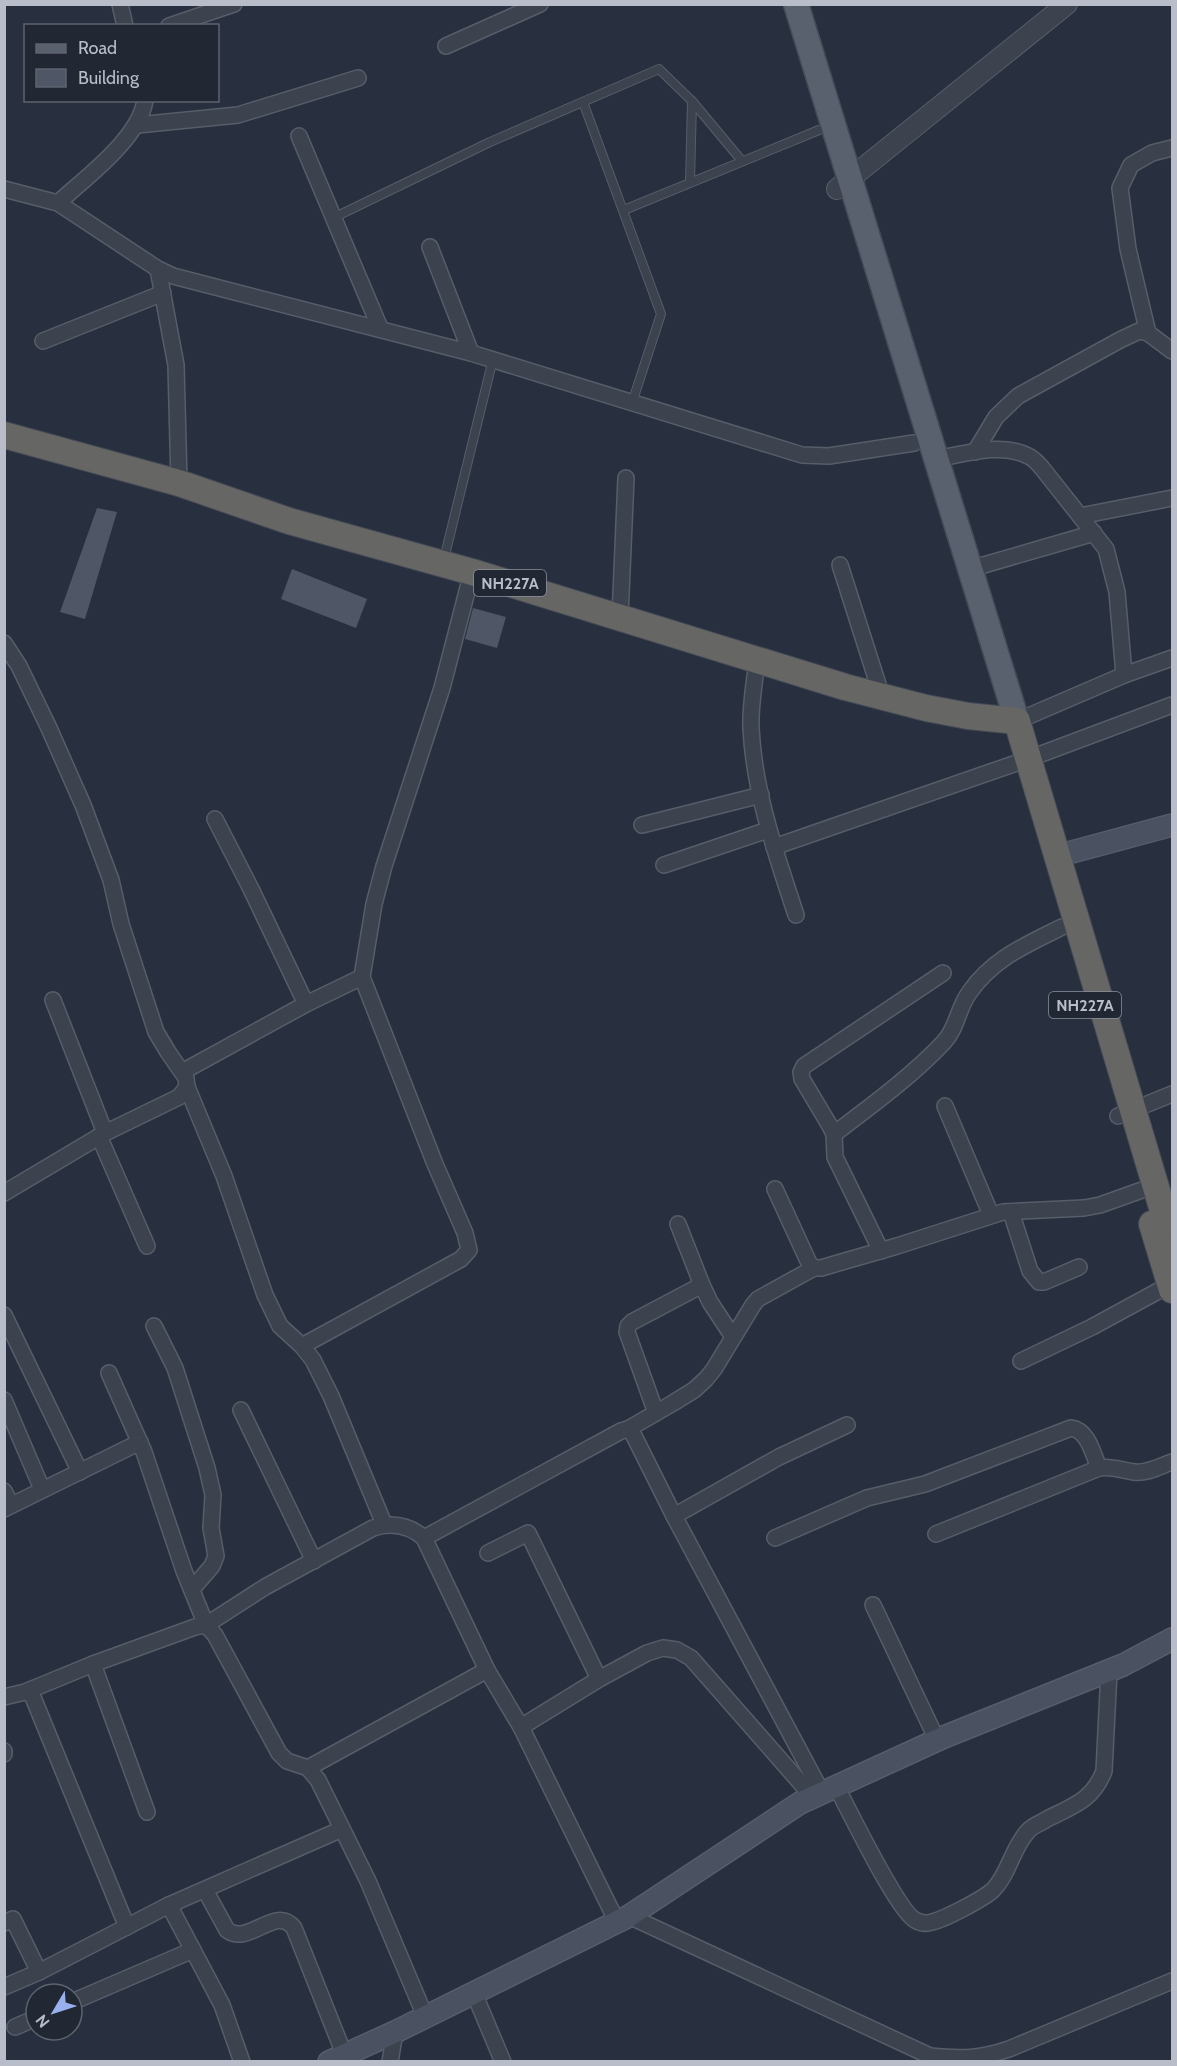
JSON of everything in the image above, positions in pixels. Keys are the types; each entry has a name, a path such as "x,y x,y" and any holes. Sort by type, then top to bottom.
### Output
{"highway":[{"name":"NH227A","path":"4,435 179,483 289,521 472,572 882,697 968,716 1008,720 1057,856 1125,1113 1142,1190 1172,1287"},
{"name":"NH227A","path":"1021,761 1062,927 1125,1113 1173,1241"}],"main road":[{"path":"780,4 819,130 844,184 936,459 970,569 1008,720"},
{"path":"796,4 914,443 1008,720"},
{"path":"1057,856 1173,825"},
{"path":"337,2058 395,2032 623,1919 800,1803 937,1740 1109,1671 1173,1639"}],"street":[{"path":"120,4 125,24"},
{"path":"446,46 540,4"},
{"path":"844,184 1067,4"},
{"path":"174,24 224,6"},
{"path":"137,125 238,116 358,78"},
{"path":"58,203 120,146 137,125 145,102"},
{"path":"299,136 380,328"},
{"path":"1148,333 1128,249 1120,188 1131,165 1152,153 1173,148"},
{"path":"4,189 58,203 158,269 173,276 493,359 632,404 802,454 829,456 914,443"},
{"path":"430,247 471,353"},
{"path":"158,269 176,365 179,483"},
{"path":"43,342 163,293"},
{"path":"975,452 996,417 1018,396 1133,333 1139,331 1148,333 1173,351"},
{"path":"936,459 989,450 1017,452 1030,457 1042,468 1106,549 1117,592 1124,675"},
{"path":"620,617 626,478"},
{"path":"1080,516 1173,498"},
{"path":"970,569 1094,534"},
{"path":"840,565 882,697"},
{"path":"302,1347 461,1259 469,1250 465,1233 435,1164 362,977 374,904 384,866 442,688 472,572"},
{"path":"4,643 19,666 83,805 111,880 122,924 156,1032 184,1079 224,1176 265,1294 280,1326 313,1360 331,1396 384,1524"},
{"path":"1008,720 1173,658"},
{"path":"757,659 751,726 753,752 768,830 796,915"},
{"path":"774,846 1021,761 1173,705"},
{"path":"642,825 762,795"},
{"path":"215,819 306,1004"},
{"path":"664,865 768,830"},
{"path":"834,1134 887,1094 944,1042 952,1032 968,994 996,963 1010,953 1062,927"},
{"path":"881,1251 835,1157 834,1134 802,1079 801,1072 804,1066 943,973"},
{"path":"4,1193 102,1135 179,1097 184,1079 306,1004 362,977"},
{"path":"53,1000 102,1135 147,1246"},
{"path":"1125,1113 1173,1094"},
{"path":"945,1106 991,1215"},
{"path":"775,1190 809,1263 814,1268"},
{"path":"424,1538 628,1429 694,1390 714,1369 758,1299 814,1268 881,1251 991,1215 1084,1208 1100,1205 1142,1190"},
{"path":"1011,1212 1030,1271 1039,1282 1079,1267"},
{"path":"678,1224 710,1302 733,1337"},
{"path":"656,1413 627,1332 628,1326 702,1285"},
{"path":"1021,1361 1172,1287"},
{"path":"4,1315 80,1472"},
{"path":"154,1326 175,1368 207,1468 213,1495 211,1528 216,1556 212,1566 192,1589"},
{"path":"109,1373 140,1442 206,1625 215,1635 279,1753 287,1761 308,1768 318,1780 368,1881 425,2016"},
{"path":"4,1400 42,1489"},
{"path":"241,1410 314,1561"},
{"path":"674,1516 779,1457 847,1425"},
{"path":"776,1538 867,1498 925,1484 1071,1428 1078,1429 1083,1434 1099,1468"},
{"path":"628,1429 633,1434 674,1516 824,1792 912,1919 922,1923 933,1922 992,1892 1029,1829 1078,1804 1099,1785 1104,1771 1109,1671"},
{"path":"7,1502 80,1472 140,1442"},
{"path":"936,1534 1099,1468 1110,1467 1135,1472 1149,1471 1173,1462"},
{"path":"4,1697 30,1690 93,1664 206,1625 265,1587 373,1528 384,1524 404,1525 415,1530 424,1538 487,1670 521,1727 623,1919 926,2059 988,2056 1173,1981"},
{"path":"488,1553 528,1533 599,1679"},
{"path":"873,1605 937,1740"},
{"path":"521,1727 599,1679 647,1653 663,1648 677,1650 691,1658 824,1792"},
{"path":"93,1664 147,1812"},
{"path":"308,1768 487,1670"},
{"path":"30,1690 127,1927"},
{"path":"4,1987 39,1972 169,1905 342,1829"},
{"path":"205,1890 227,1930 232,1934 240,1935 280,1919 289,1922 294,1928 337,2058"},
{"path":"169,1905 222,2005 242,2061"},
{"path":"4,1923 13,1919 39,1972"},
{"path":"84,1997 193,1950"},
{"path":"474,1993 503,2061"},
{"path":"15,2027 24,2023"},
{"path":"390,2061 395,2032"}],"lane":[{"path":"333,218 490,142 659,69 692,101 742,161"},
{"path":"690,182 692,101"},
{"path":"583,102 661,314 632,404"},
{"path":"624,210 819,130"},
{"path":"443,564 493,359"}],"building":[{"path":"97,508 117,512 85,619 60,612"},
{"path":"292,569 367,599 356,628 281,599"},
{"path":"473,608 506,617 497,648 465,639"}]}
